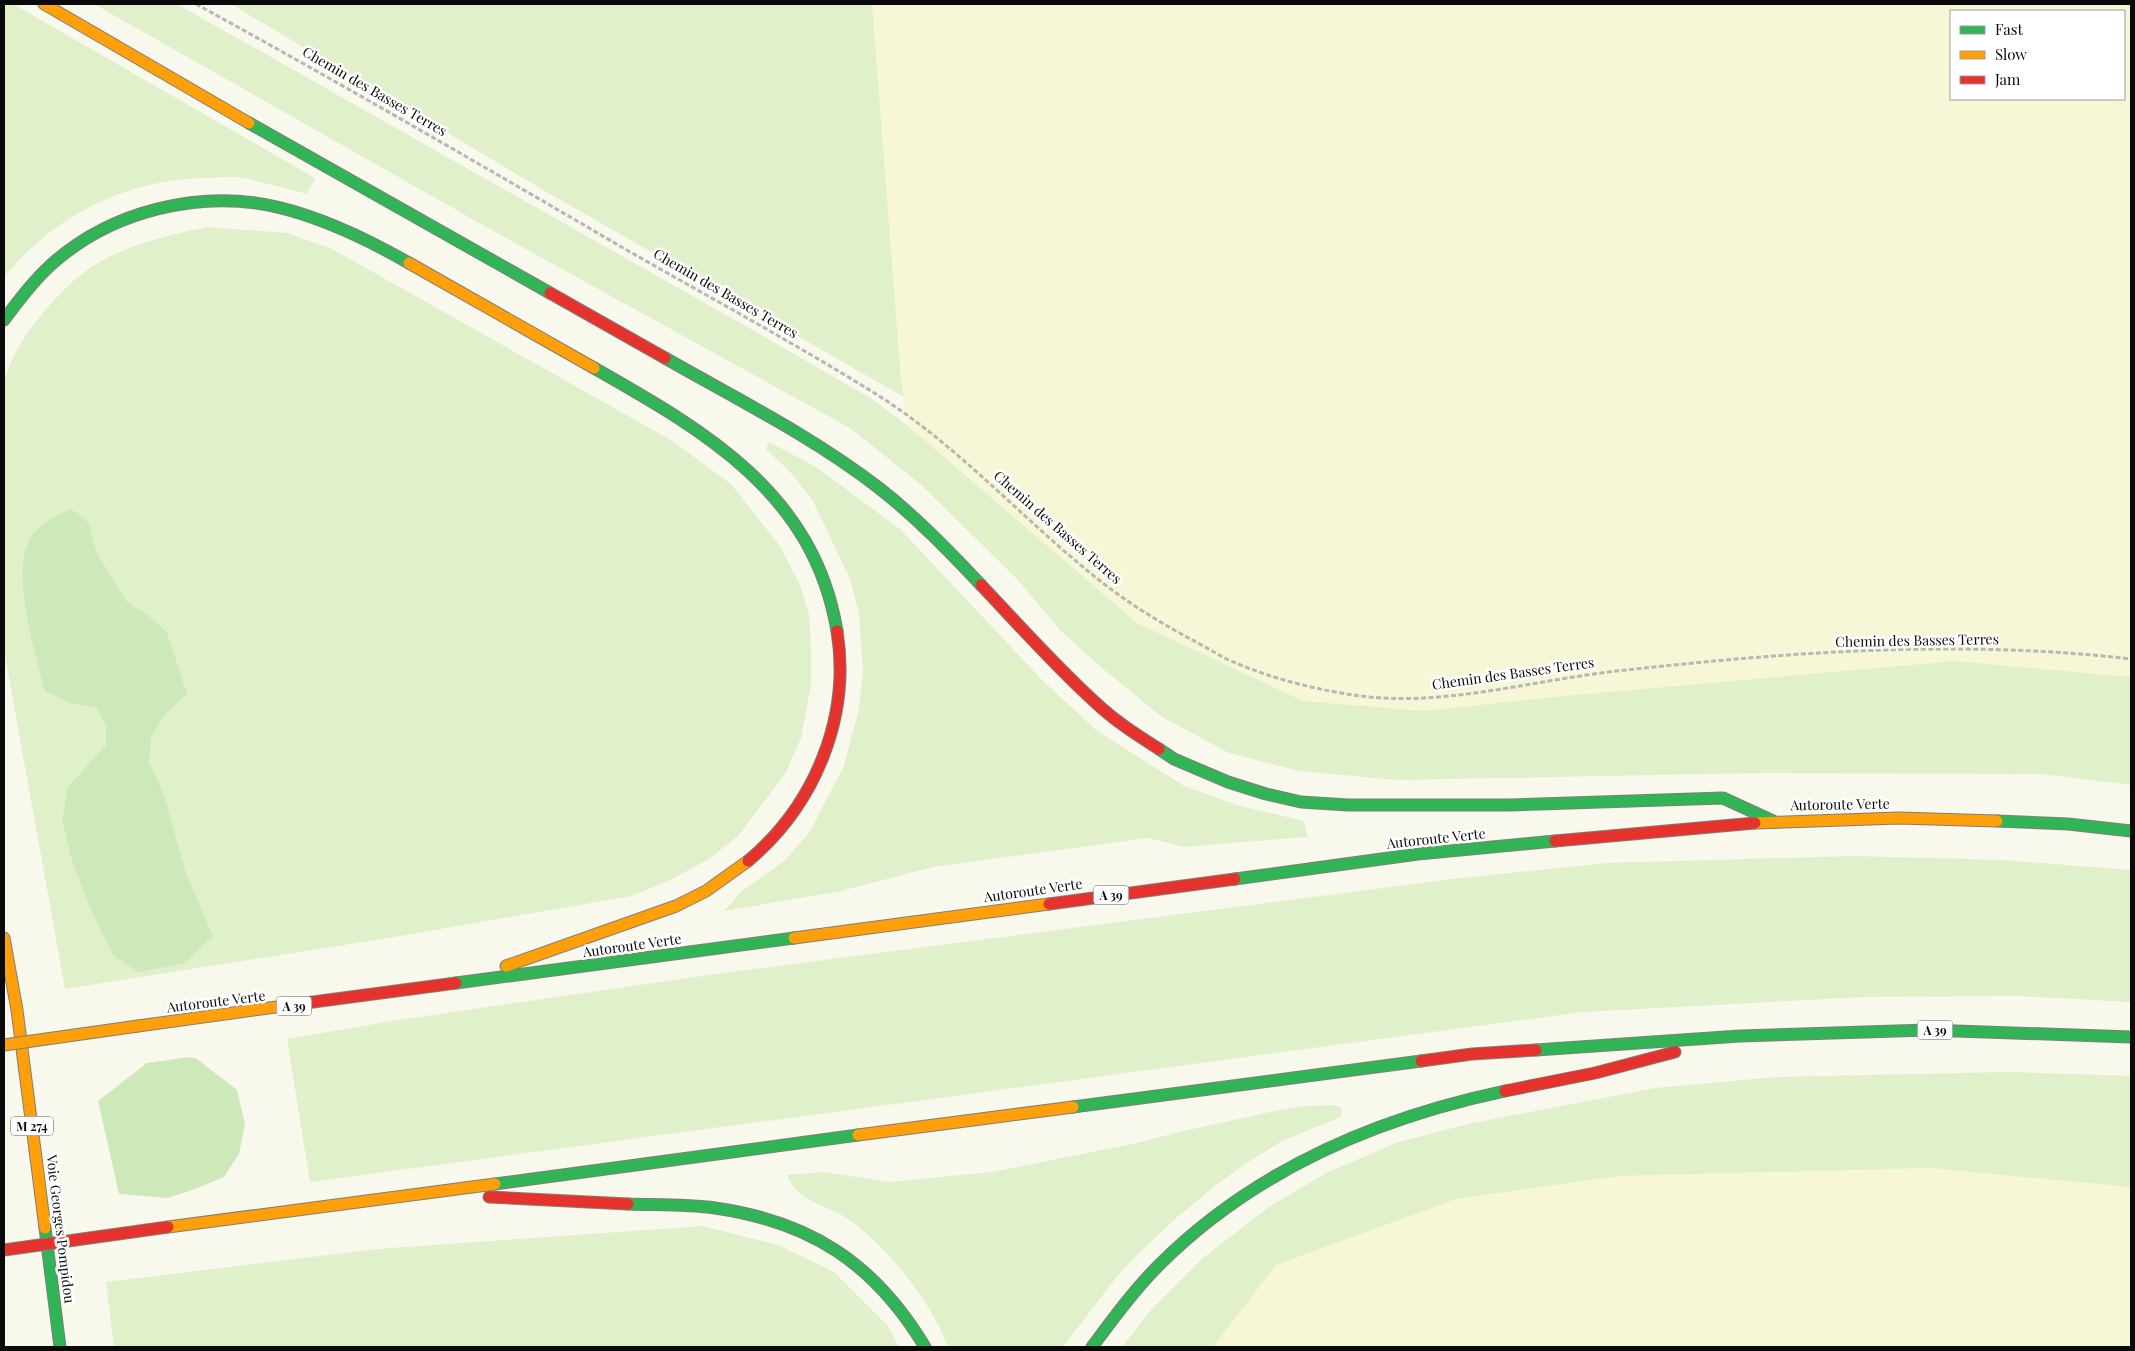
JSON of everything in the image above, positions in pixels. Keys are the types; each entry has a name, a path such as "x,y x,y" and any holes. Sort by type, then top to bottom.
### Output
{"highway":[{"path":"44,4 800,434 840,460 879,488 926,528 1054,662 1097,704 1126,727 1174,759 1228,782 1266,794 1301,802 1358,805 1509,805 1723,798 1774,821"},
{"path":"4,320 30,285 62,256 88,236 118,222 159,208 190,204 228,202 254,204 292,211 330,223 370,240 673,413 706,435 762,483 801,534 828,594 838,632 840,685 834,721 819,768 813,782 793,812 770,841 738,869 706,892 675,906 450,985"},
{"name":"Autoroute Verte","path":"4,1045 1418,854 1774,821 1899,818 2068,824 2131,831"},
{"name":"Voie Georges Pompidou","path":"4,938 17,1010 60,1347"},
{"name":"A 39","path":"4,1250 1472,1054 1740,1036 1928,1030 2131,1037"},
{"path":"1092,1347 1131,1296 1160,1264 1202,1227 1242,1198 1284,1172 1333,1147 1380,1126 1450,1104 1596,1073 1740,1036"},
{"path":"420,1194 716,1208 766,1218 803,1232 837,1249 870,1274 897,1302 917,1331 925,1347"},
{"path":"57,1316 66,1347"}],"path":[{"name":"Chemin des Basses Terres","path":"196,4 318,71 768,329 876,394 907,414 945,444 1100,581 1164,625 1236,663 1306,686 1365,697 1409,697 1455,695 1590,674 1714,660 1838,652 2021,650 2131,659"}],"green space":[{"path":"4,4 13,4 315,178 307,194 232,177 173,181 145,186 92,206 68,220 45,236 4,277"},
{"path":"94,4 177,4 763,336 872,399 909,427 1137,623 1303,701 1424,711 1564,696 1955,661 2131,677 2131,785 2041,774 1758,773 1397,780 1299,771 1229,753 1162,717 1102,668 1061,631 1016,578 919,483 850,428 504,237"},
{"path":"231,4 872,4 901,380 904,397 538,187"},
{"path":"872,4 2131,4 2131,677 1955,661 1564,696 1424,711 1303,701 1137,623 909,427 901,380"},
{"path":"207,227 287,233 332,249 671,440 731,484 780,546 800,585 809,615 811,649 811,685 801,738 785,774 738,836 709,859 672,879 632,896 382,939 65,989 4,650 4,383 14,355 30,330 42,314 80,276 113,255 128,249 160,238"},
{"path":"769,442 816,467 900,529 1042,680 1096,730 1184,786 1240,806 1304,821 1307,837 1184,847 1148,838 933,867 841,891 724,911 742,891 784,861 809,833 844,766 859,709 863,672 859,613 850,579 813,501 792,474 766,449"},
{"path":"71,509 89,523 96,552 127,602 149,616 167,633 187,694 165,714 151,737 149,762 164,795 186,873 213,936 183,964 138,972 113,955 91,910 73,863 62,821 68,787 106,745 106,725 96,707 69,703 45,691 30,633 23,586 23,564 27,546 35,532 47,522"},
{"path":"1853,856 2003,860 2131,870 2131,1002 2018,996 1863,997 1583,1012 310,1182 287,1039 398,1020 730,972 1461,878 1607,863"},
{"path":"190,1057 197,1059 237,1090 245,1124 239,1154 224,1177 168,1198 119,1194 98,1101 147,1063"},
{"path":"2008,1072 2131,1076 2131,1187 1929,1168 1620,1176 1456,1199 1276,1265 1213,1347 1122,1347 1152,1309 1203,1258 1269,1207 1328,1172 1399,1142 1468,1124 1655,1088 1776,1077"},
{"path":"1336,1105 1342,1109 1341,1117 1282,1141 1245,1164 1175,1219 1118,1275 1063,1347 948,1347 941,1330 921,1296 909,1279 882,1249 854,1223 799,1192 792,1185 787,1175 824,1172 889,1182 992,1172 1132,1144 1270,1112 1303,1106"},
{"path":"1929,1168 2131,1187 2131,1347 1213,1347 1276,1265 1456,1199 1620,1176"},
{"path":"703,1226 778,1245 834,1272 888,1326 899,1347 114,1347 106,1282 377,1249"}],"traffic: fast":[{"path":"249,123 550,293"},
{"path":"4,320 39,276 76,245 102,230 130,218 158,209 188,203 248,202 277,207 312,217 345,230 409,263"},
{"path":"665,358 774,419 854,469 919,522 981,585"},
{"path":"594,368 676,416 749,471 779,504 805,541 825,583 837,631"},
{"path":"1159,749 1174,759 1228,782 1266,794 1301,802 1348,805 1509,805 1723,798 1773,821"},
{"path":"1997,821 2068,824 2131,831"},
{"path":"1235,879 1418,854 1555,841"},
{"path":"456,983 794,938"},
{"path":"1536,1050 1740,1036 1928,1030 2131,1037"},
{"path":"1073,1107 1421,1061"},
{"path":"1092,1347 1132,1295 1159,1265 1196,1232 1235,1202 1276,1176 1319,1153 1364,1133 1410,1116 1457,1102 1505,1091"},
{"path":"495,1184 858,1135"},
{"path":"628,1204 683,1205 715,1208 782,1224 811,1236 838,1252 862,1270 885,1292 906,1318 925,1347"},
{"path":"45,1228 60,1347"}],"traffic: slow":[{"path":"44,4 249,123"},
{"path":"409,263 594,368"},
{"path":"1755,823 1899,818 1997,821"},
{"path":"506,966 676,906 706,891 748,861"},
{"path":"794,938 1049,904"},
{"path":"4,938 17,1010 45,1228"},
{"path":"138,1026 298,1004"},
{"path":"4,1045 138,1026"},
{"path":"858,1135 1073,1107"},
{"path":"168,1227 495,1184"}],"traffic: jam":[{"path":"550,293 665,358"},
{"path":"981,585 1052,660 1103,710 1159,749"},
{"path":"748,861 772,839 792,814 809,786 823,757 833,727 838,695 840,663 837,631"},
{"path":"1555,841 1755,823"},
{"path":"1049,904 1235,879"},
{"path":"298,1004 456,983"},
{"path":"1421,1061 1472,1054 1536,1050"},
{"path":"1505,1091 1595,1073 1675,1052"},
{"path":"489,1197 628,1204"},
{"path":"4,1250 168,1227"}]}
